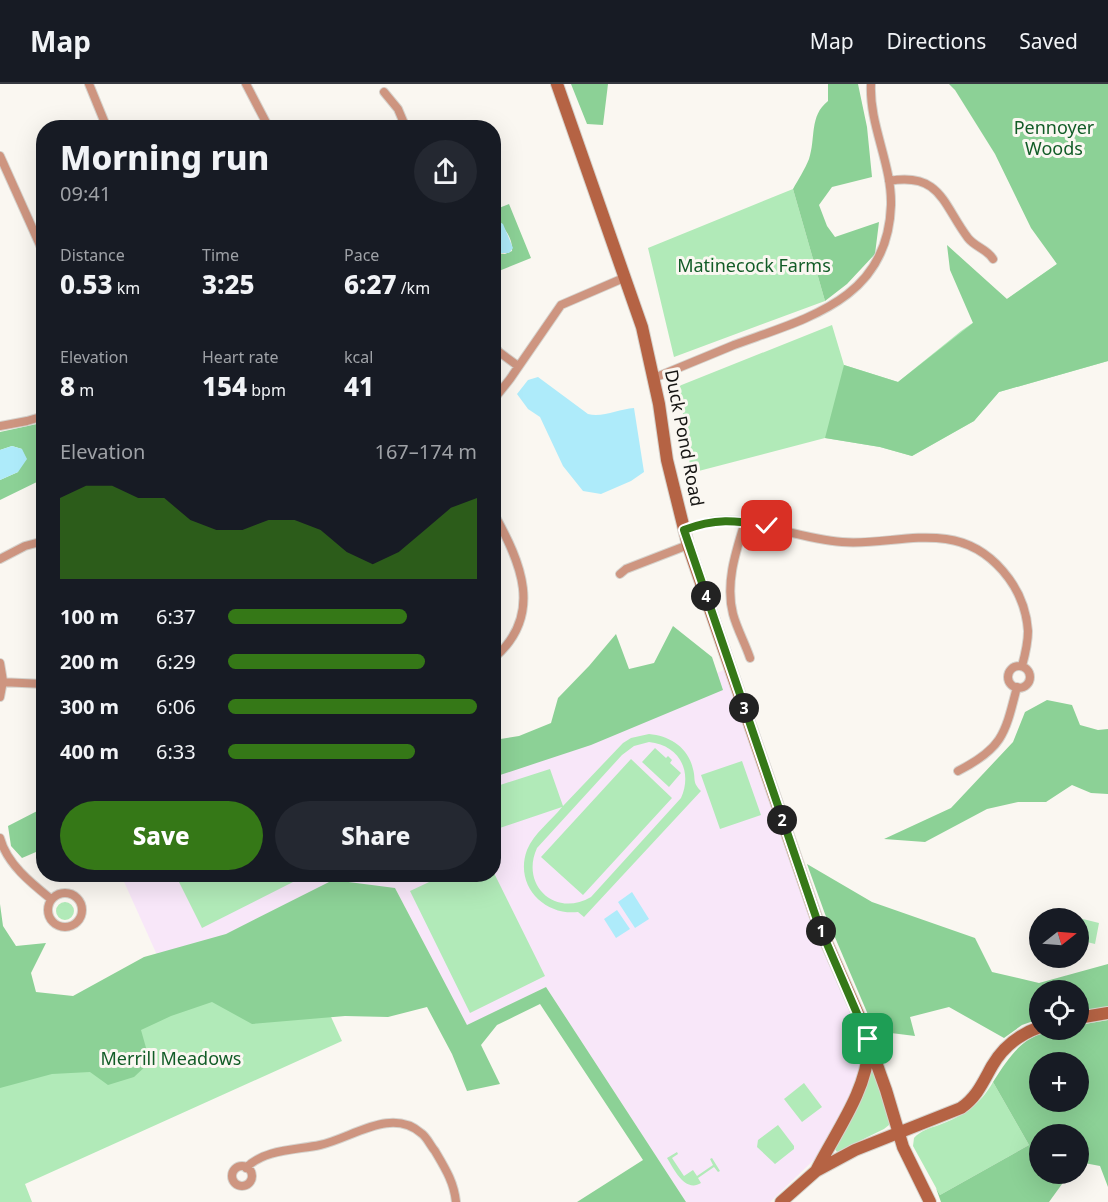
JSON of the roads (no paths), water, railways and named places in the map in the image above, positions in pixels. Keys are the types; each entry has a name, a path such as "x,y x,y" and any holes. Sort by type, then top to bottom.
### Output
{"street":[{"path":"89,84 104,120"},
{"path":"246,84 265,120"},
{"name":"Duck Pond Road","path":"557,84 642,327 654,378 668,460 688,545 818,923 870,1043 908,1158 930,1202"},
{"path":"654,378 819,314 849,294 865,278 884,246 891,207 889,182 872,109 870,84"},
{"path":"384,92 398,109 403,120"},
{"path":"0,156 36,237"},
{"path":"889,182 913,179 932,187 948,205 971,241 993,259"},
{"path":"501,389 561,305 626,277"},
{"path":"501,353 518,366"},
{"path":"0,426 36,419"},
{"path":"684,530 713,521 745,522 844,542 929,537 949,539 981,552 1005,573 1013,584 1026,616 1028,633 1027,649 1022,666"},
{"path":"745,522 735,552 730,584 733,613 750,657"},
{"path":"501,528 517,560 524,585 524,601 520,618 507,644 501,650"},
{"path":"0,559 36,543"},
{"path":"620,574 626,569 688,545"},
{"path":"0,663 2,681 0,697"},
{"path":"1017,687 1027,684 1030,678 1028,671 1022,666"},
{"path":"1017,687 1010,682 1009,673 1013,668 1022,666"},
{"path":"2,681 36,683"},
{"path":"958,771 986,755 1002,736 1007,726 1017,687"},
{"path":"0,838 14,866 51,899"},
{"path":"65,893 75,897 82,906 81,918 68,928 62,928 52,922 47,912 51,899 65,893"},
{"path":"1089,1016 1108,1013"},
{"path":"781,1202 816,1171 855,1150 967,1104 985,1082 1006,1046 1029,1031"},
{"path":"816,1171 859,1089 868,1063 870,1043"},
{"path":"246,1168 262,1158 281,1152 334,1142 366,1129 396,1122 423,1134 450,1177 456,1202"}],"water":[{"path":"501,223 513,248 509,253 501,253"},
{"path":"538,377 588,414 599,415 634,408 644,472 631,481 601,494 583,491 563,466 540,417 528,409 517,394 528,380"},
{"path":"12,446 22,449 27,459 18,472 0,480 0,450"},
{"path":"632,892 649,919 635,928 618,902"},
{"path":"617,910 630,929 616,938 604,919"}],"park label":[{"name":"Pennoyer Woods","path":"1054,138"},
{"name":"Matinecock Farms","path":"754,266"},
{"name":"Merrill Meadows","path":"171,1059"}]}
